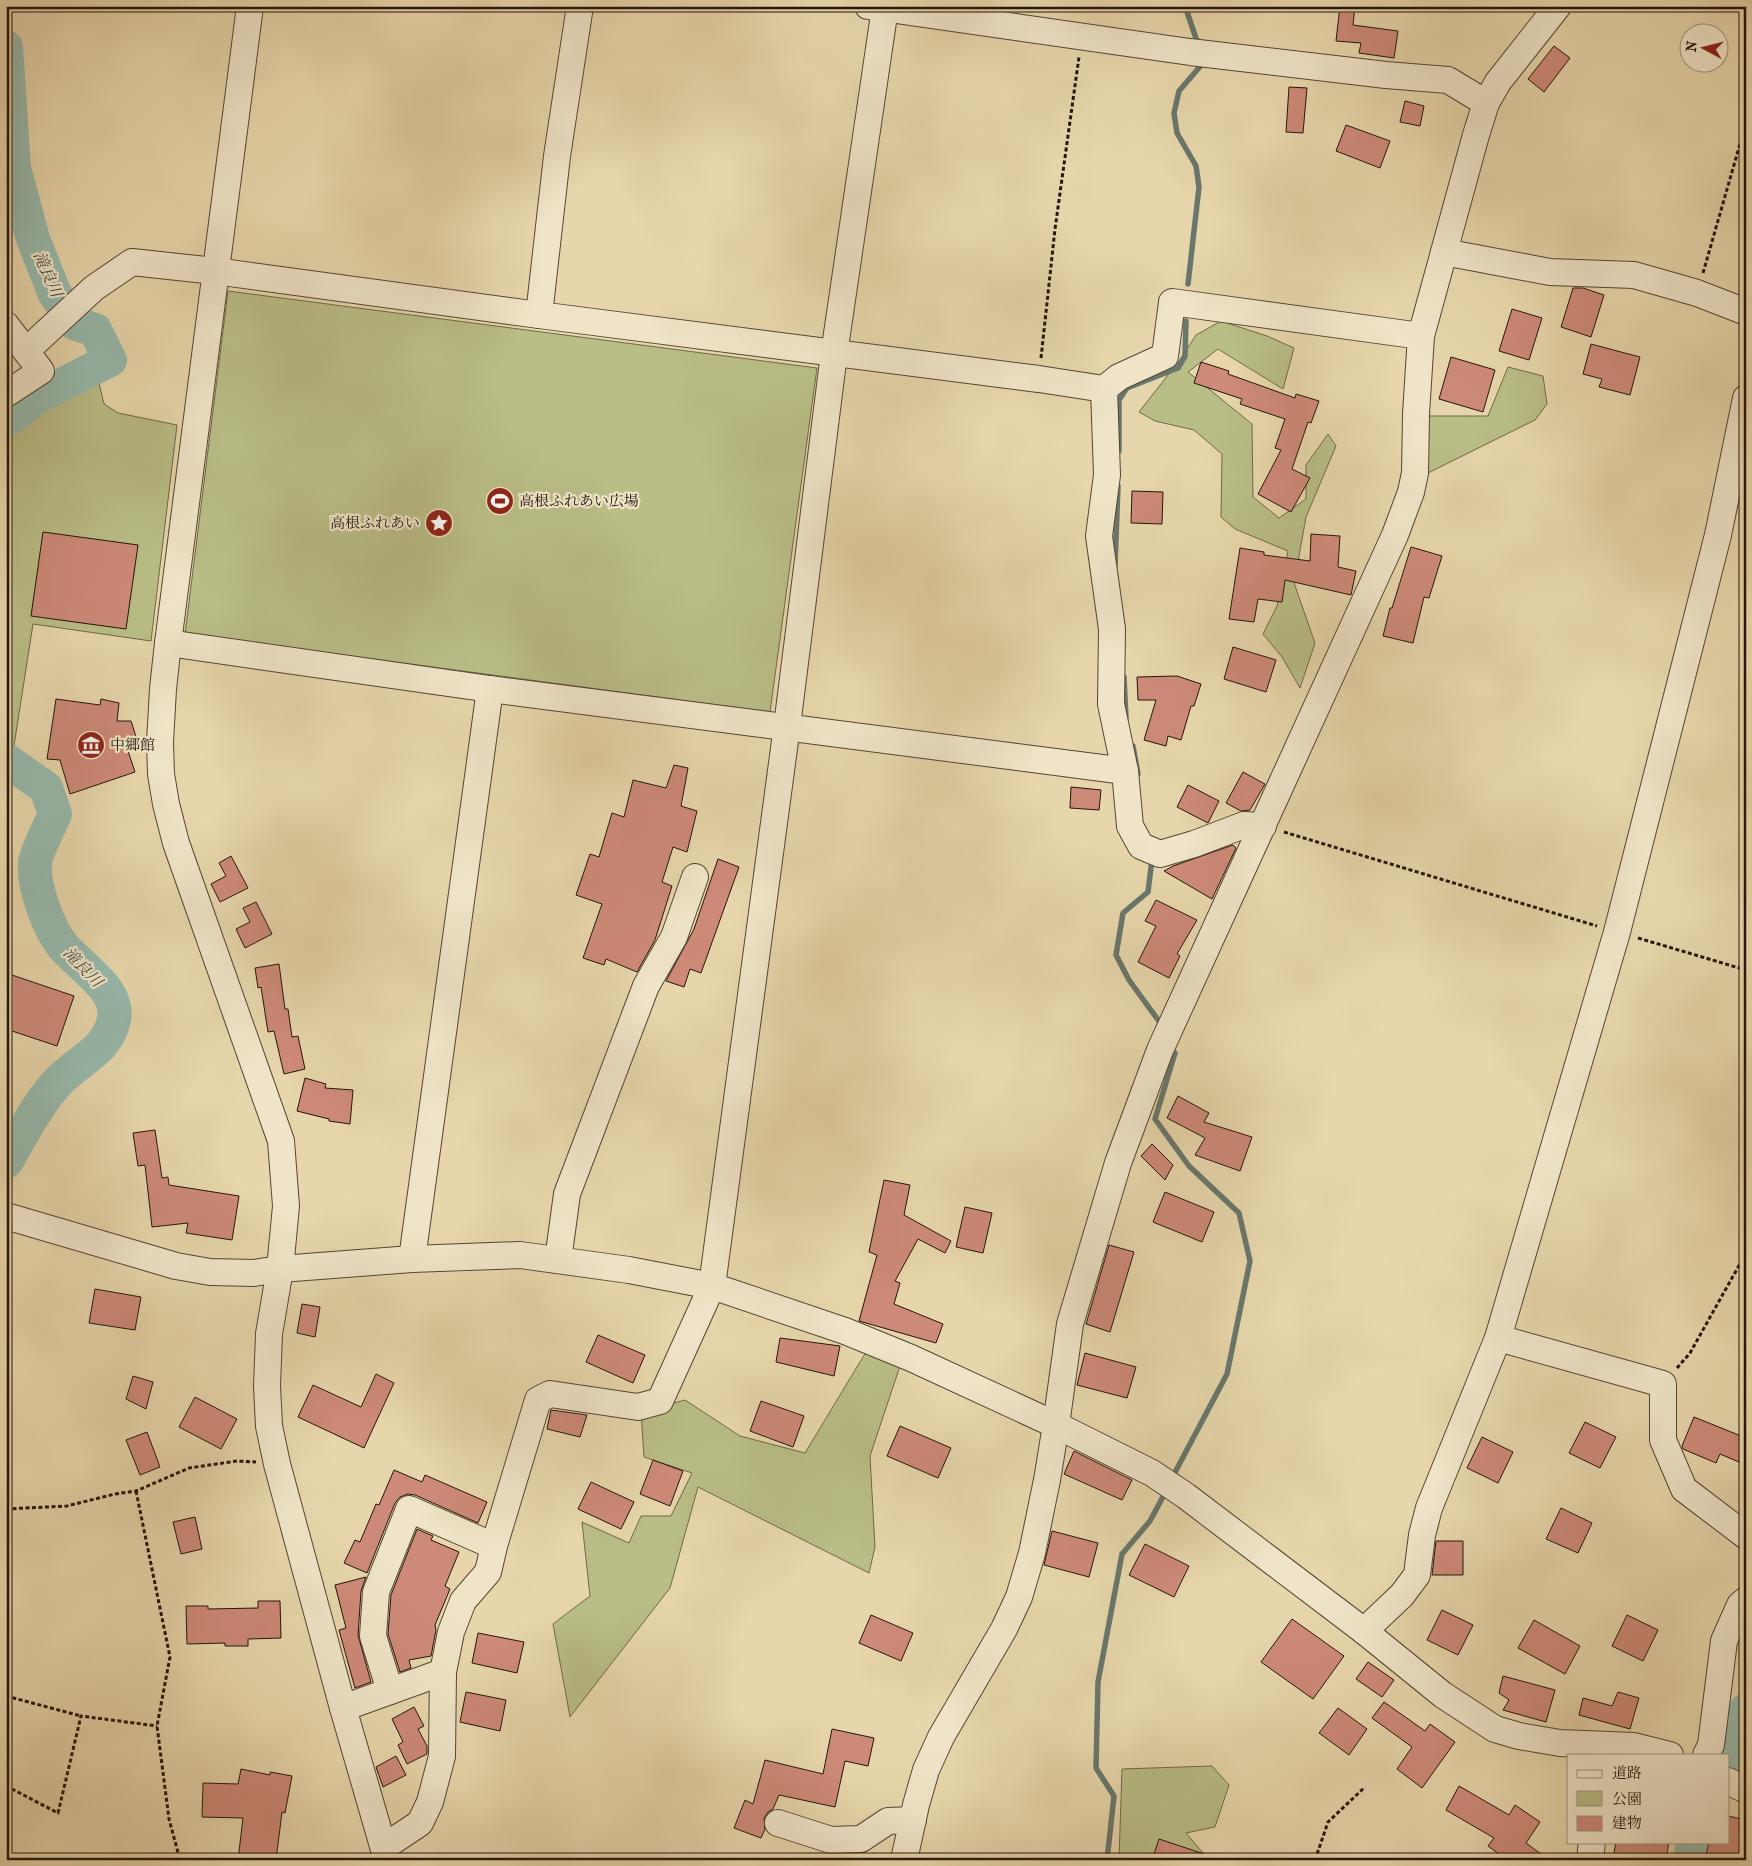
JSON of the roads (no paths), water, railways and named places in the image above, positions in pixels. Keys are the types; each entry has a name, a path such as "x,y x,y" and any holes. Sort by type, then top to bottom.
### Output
{"street":[{"path":"250,6 168,643 162,698 160,774 176,843 281,1140 286,1206 280,1268 269,1334 267,1386 269,1426 343,1708 386,1854 420,1823 430,1802 442,1756 443,1672 452,1632 464,1601 488,1572 538,1400 550,1394 638,1407 660,1400 712,1286 787,726 876,7 1200,53 1386,75 1448,80 1486,103"},
{"path":"539,316 557,156 580,6"},
{"path":"904,1860 926,1770 941,1736 1004,1629 1019,1597 1032,1553 1056,1425 1070,1324 1118,1163 1160,1050 1395,535 1411,492 1415,473 1416,414 1421,336 1476,135 1486,103 1546,12"},
{"path":"1444,252 1550,272 1634,275 1697,293 1746,312"},
{"path":"26,351 96,287 132,262 215,270 539,316 1039,379 1104,389 1119,377 1165,356 1172,302 1421,336"},
{"path":"6,325 41,371 6,394"},
{"path":"1104,389 1107,475 1099,536 1112,629 1111,704 1125,771 1130,826 1151,850 1194,844 1244,825 1263,826"},
{"path":"1364,1631 1402,1595 1417,1575 1422,1535 1430,1508 1498,1338 1617,932 1718,535 1746,398"},
{"path":"168,643 490,689 1125,771"},
{"path":"412,1259 490,689"},
{"path":"558,1260 566,1194 646,986 674,936 695,877"},
{"path":"6,1216 176,1266 210,1272 254,1273 280,1268 412,1259 520,1255 629,1270 712,1286 845,1331 911,1358 1056,1425 1152,1474 1186,1496 1364,1631 1442,1695 1495,1729 1518,1736 1606,1750 1634,1746 1666,1754"},
{"path":"1498,1338 1663,1384 1663,1440 1684,1489 1746,1536"},
{"path":"390,1691 373,1636 376,1592 409,1509 494,1546"},
{"path":"1706,1754 1711,1745 1724,1641 1740,1605 1746,1600"},
{"path":"343,1708 443,1672"},
{"path":"1730,1782 1746,1790"},
{"path":"778,1823 831,1840 861,1839 888,1821 913,1820"},
{"path":"1590,1860 1592,1844"}],"waterway":[{"path":"1188,6 1187,12 1199,47"},
{"name":"滝良川","path":"6,47 14,168 33,239 54,292 74,323 95,330 110,360 36,398 6,421"},
{"path":"1188,284 1199,187 1196,166 1177,133 1174,113 1179,91 1204,62"},
{"path":"1119,451 1119,400 1127,388 1178,368 1185,356 1186,321"},
{"path":"1115,566 1118,486"},
{"path":"1124,677 1126,718"},
{"path":"1133,746 1138,774"},
{"name":"滝良川","path":"6,760 46,788 55,814 40,846 35,863 36,883 42,906 62,945 105,988 114,1008 111,1030 99,1048 65,1075 49,1092 6,1162"},
{"path":"1152,859 1148,892 1123,913 1116,955 1129,980 1161,1024"},
{"path":"1172,1478 1227,1374 1250,1261 1239,1213 1189,1166 1155,1119 1175,1053"},
{"path":"1107,1860 1114,1796 1096,1768 1098,1682 1122,1554 1150,1521 1166,1491"},
{"path":"1730,1755 1737,1741 1746,1710"},
{"path":"1690,1860 1693,1844"}],"place":[{"name":"高根ふれあい広場","path":"500,501"},
{"name":"高根ふれあい","path":"439,523"},
{"name":"中郷館","path":"91,745"}]}
